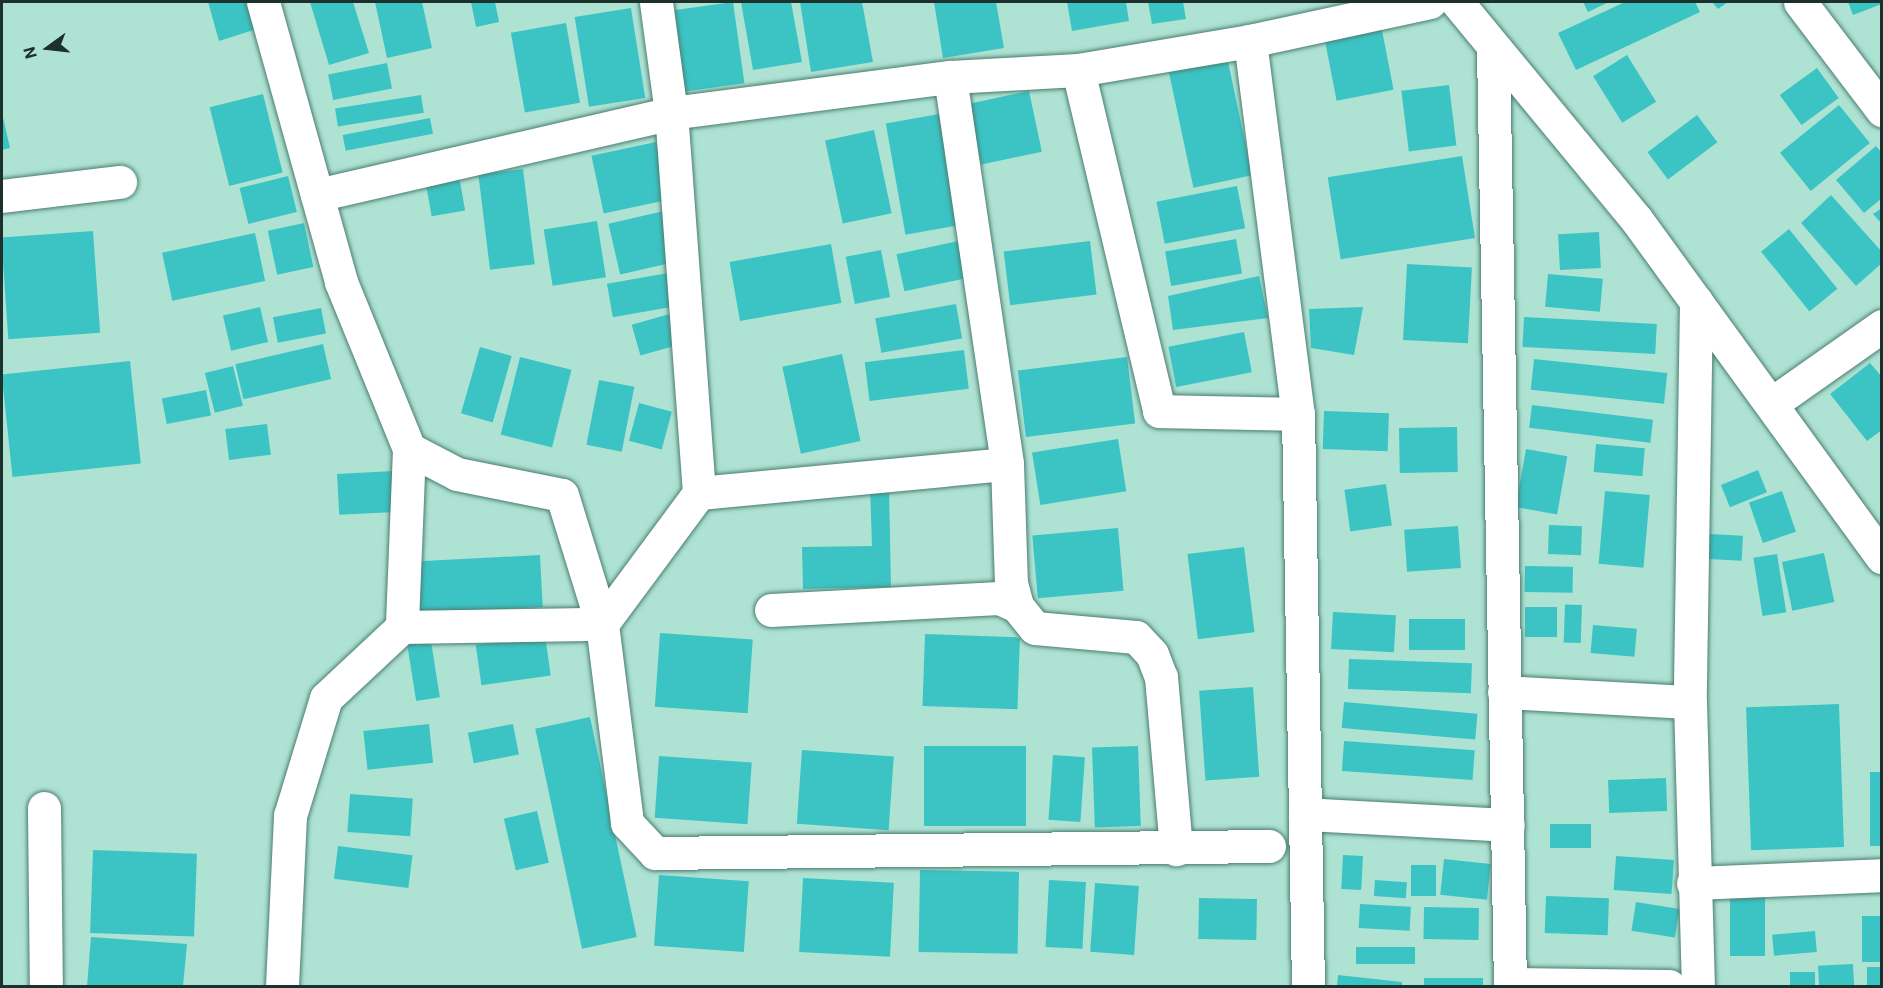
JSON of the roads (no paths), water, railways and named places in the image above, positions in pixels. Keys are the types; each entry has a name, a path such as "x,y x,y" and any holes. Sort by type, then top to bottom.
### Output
{"street":[{"path":"263,2 341,282 410,449 402,627"},
{"path":"602,624 699,493 671,113 656,2"},
{"path":"317,195 671,113 950,77 1078,70 1250,41 1430,2"},
{"path":"1457,2 1493,50 1636,219 1881,557"},
{"path":"1800,2 1881,110"},
{"path":"1250,41 1298,414 1308,987"},
{"path":"1493,50 1510,985 1669,987"},
{"path":"1078,70 1159,411 1298,414"},
{"path":"950,77 1007,465 1011,583 1017,606 1035,628 1136,637 1152,654 1161,677 1176,849"},
{"path":"2,196 120,182"},
{"path":"1696,301 1690,702 1698,987"},
{"path":"1771,404 1881,326"},
{"path":"410,449 457,474 562,495 602,624 627,823 655,853 1176,849 1269,846"},
{"path":"699,493 1007,465"},
{"path":"771,610 999,598 1017,606"},
{"path":"282,987 290,816 326,698 402,627 602,624"},
{"path":"1504,692 1690,702"},
{"path":"44,808 46,987"},
{"path":"1305,814 1508,825"},
{"path":"1694,883 1881,875"}]}
